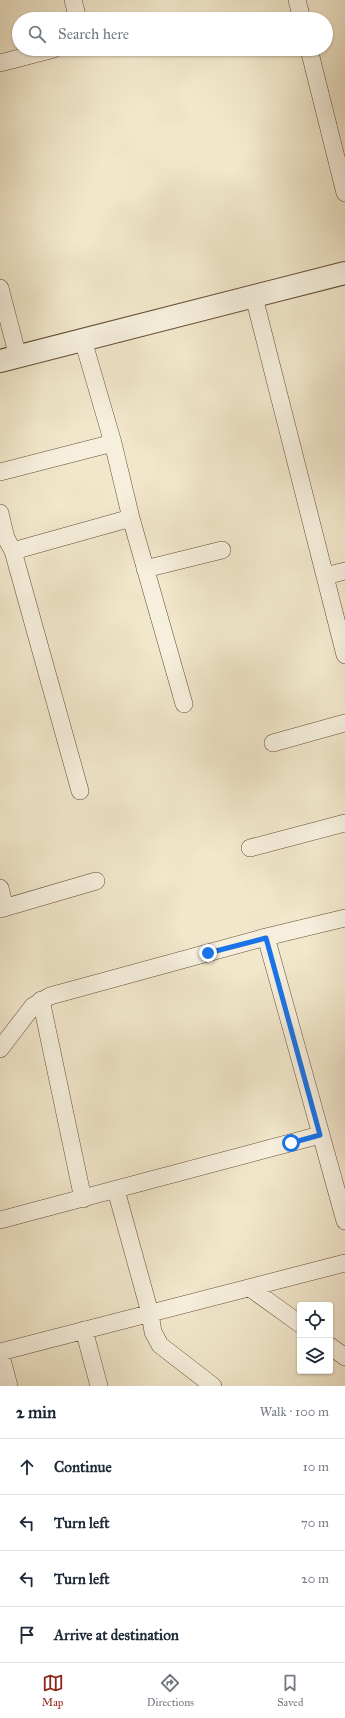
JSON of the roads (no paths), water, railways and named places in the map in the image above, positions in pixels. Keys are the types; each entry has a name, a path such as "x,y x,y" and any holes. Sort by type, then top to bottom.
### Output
{"street":[{"path":"73,0 76,12"},
{"path":"297,0 300,12"},
{"path":"0,63 27,56"},
{"path":"311,56 345,193"},
{"path":"0,288 9,359 345,275"},
{"path":"254,297 345,655"},
{"path":"83,340 113,443 145,569 184,704"},
{"path":"0,472 113,443"},
{"path":"0,514 6,538 13,551 80,791"},
{"path":"13,551 131,518"},
{"path":"145,569 222,550"},
{"path":"325,576 345,571"},
{"path":"273,743 345,723"},
{"path":"250,848 345,824"},
{"path":"0,888 2,908 96,880"},
{"path":"0,1049 33,1006 50,996 345,918"},
{"path":"266,938 345,1221"},
{"path":"41,1000 83,1199"},
{"path":"0,1220 320,1135"},
{"path":"116,1190 150,1313 153,1332 160,1345 213,1386"},
{"path":"9,1386 0,1352 345,1263"},
{"path":"250,1288 297,1322"},
{"path":"84,1330 99,1386"},
{"path":"333,1348 345,1357"}]}
